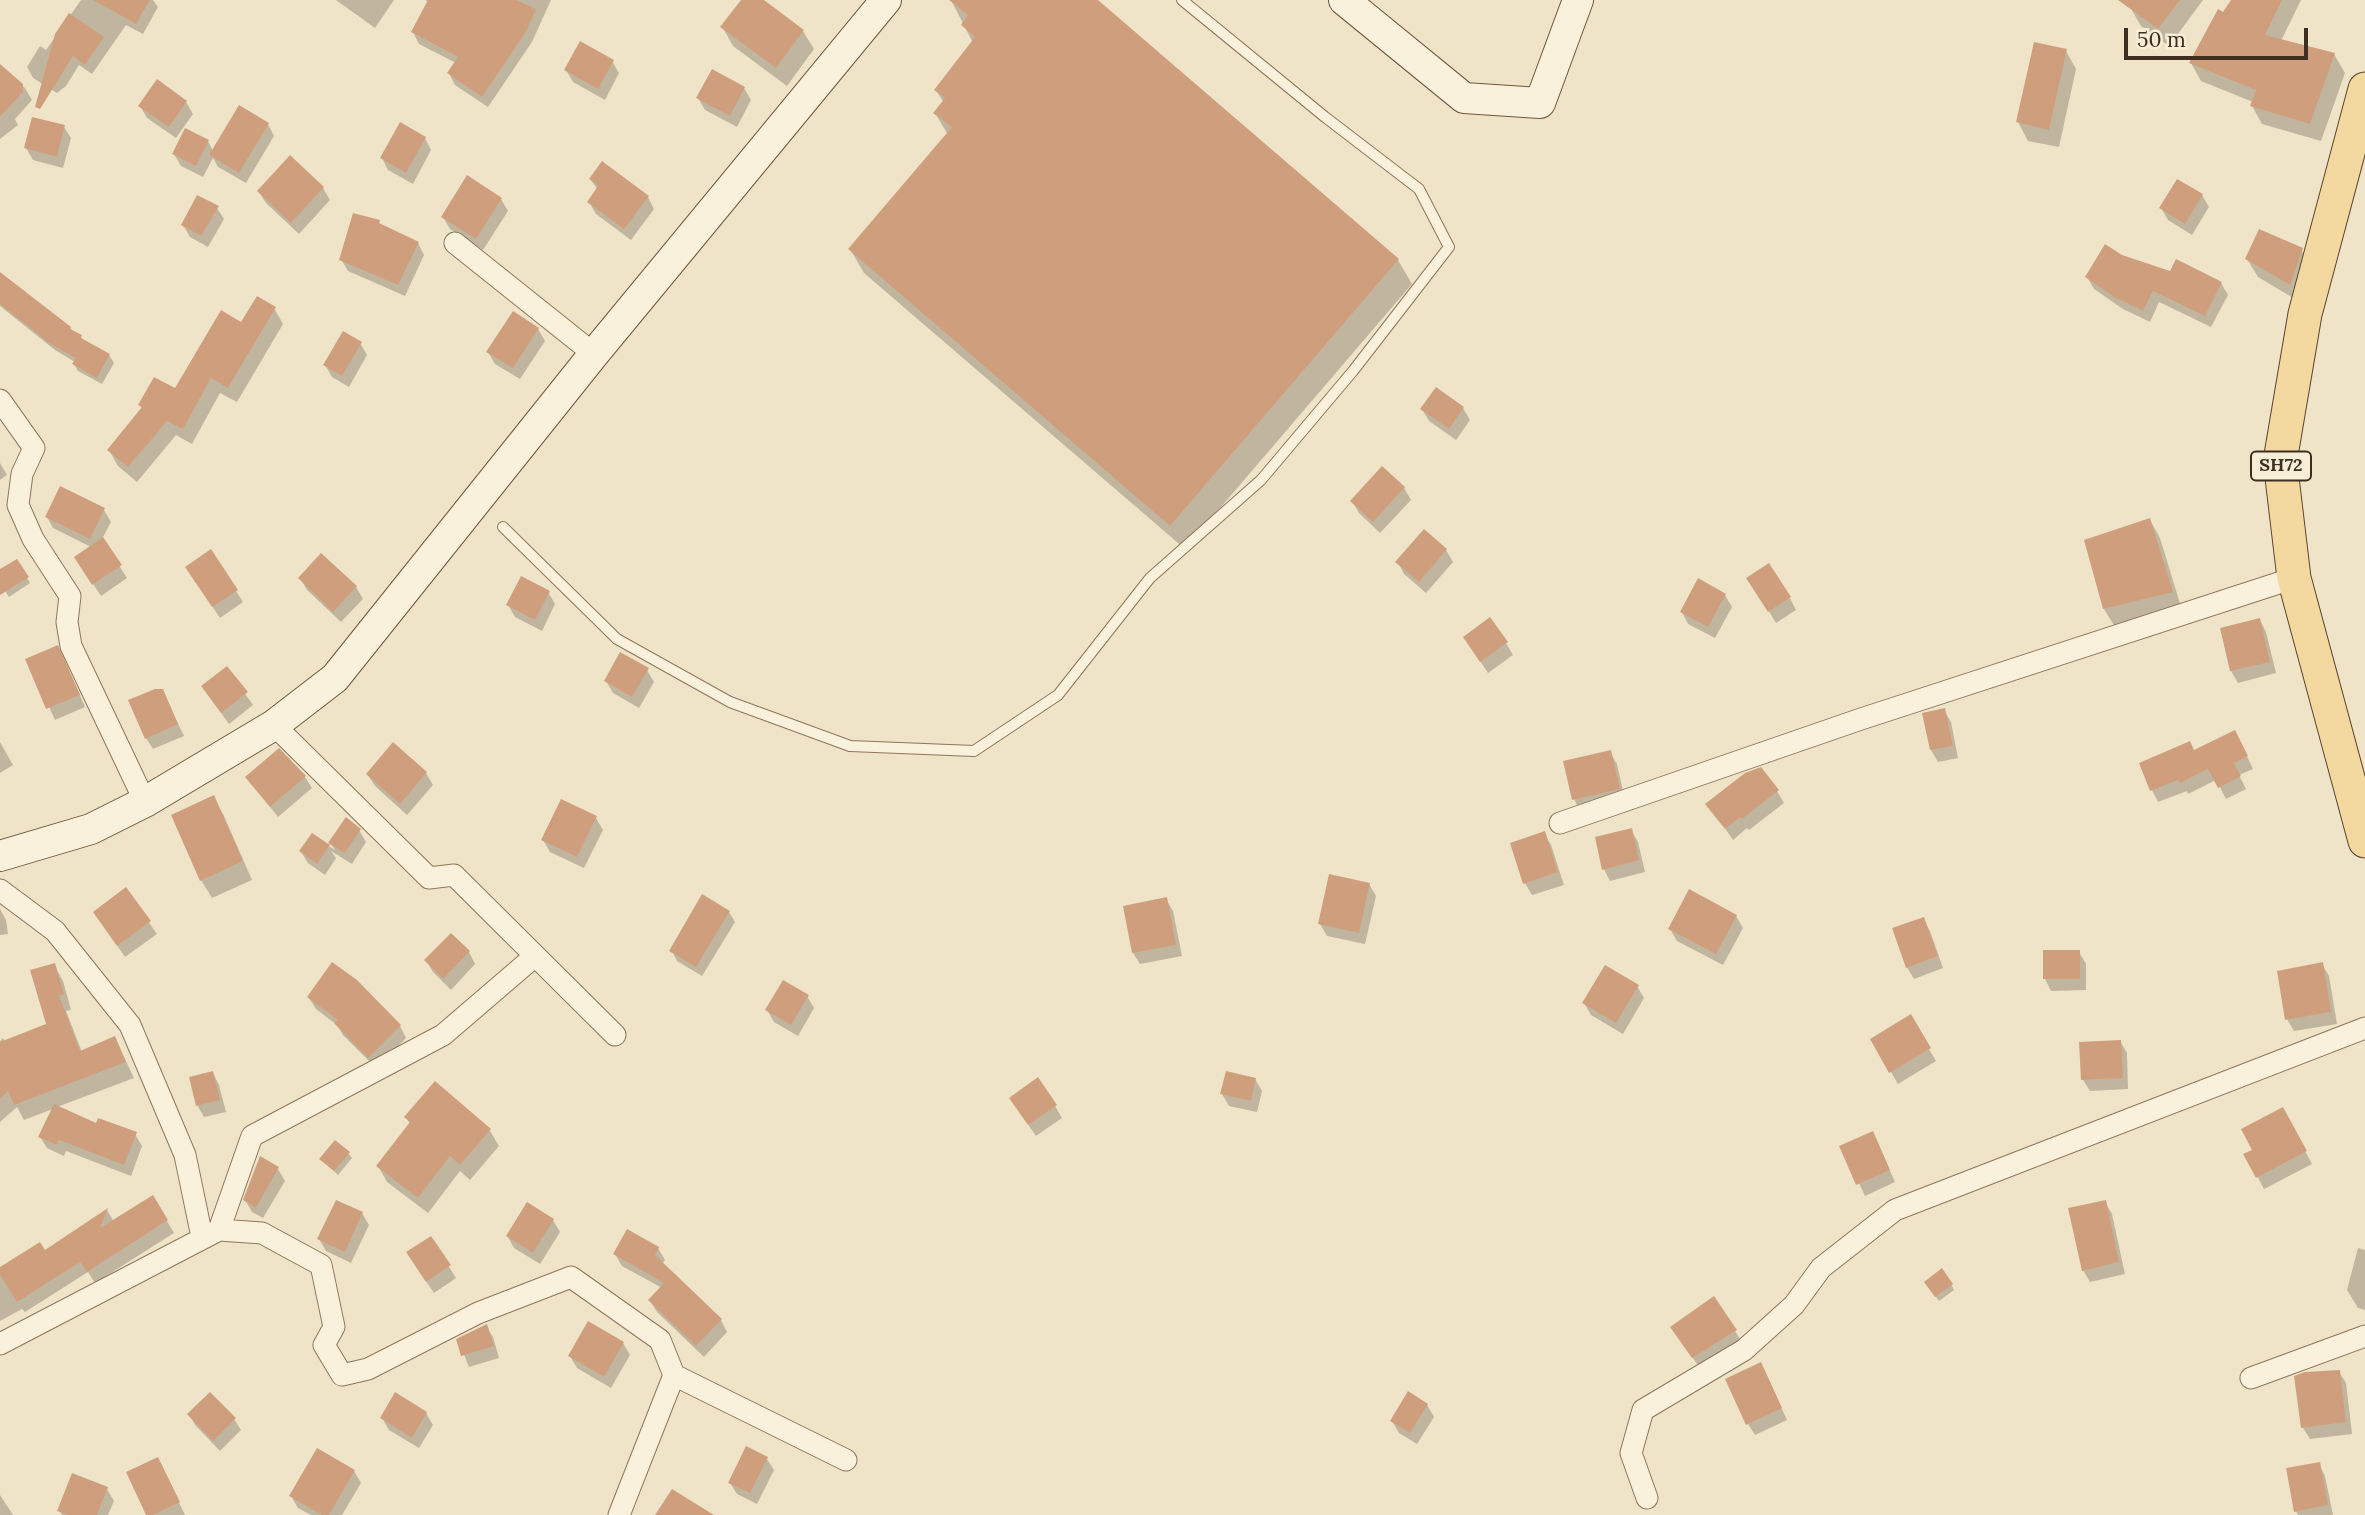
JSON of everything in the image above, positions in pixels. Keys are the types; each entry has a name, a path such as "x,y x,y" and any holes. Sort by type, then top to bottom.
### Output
{"main road":[{"name":"SH72","path":"2365,89 2305,314 2280,461 2294,578 2365,841"}],"street":[{"path":"0,856 91,829 145,802 274,725 335,678 594,354 886,0"},
{"path":"1344,0 1464,98 1541,103 1578,0"},
{"path":"455,243 594,354"},
{"path":"0,400 34,448 22,474 18,505 33,539 70,596 67,622 71,646 145,802"},
{"path":"1560,823 1861,719 2294,578"},
{"path":"274,725 429,878 454,875 615,1035"},
{"path":"0,890 55,931 130,1025 185,1155 211,1233"},
{"path":"211,1233 252,1136 443,1035 536,956"},
{"path":"1647,1499 1631,1453 1643,1410 1744,1350 1794,1305 1821,1268 1895,1210 2365,1028"},
{"path":"0,1344 211,1233 262,1233 321,1265 334,1327 324,1345 342,1375 368,1369 478,1313 571,1277 660,1340 674,1375 846,1460"},
{"path":"2251,1378 2365,1336"},
{"path":"619,1515 674,1375"}],"lane":[{"path":"503,527 617,639 730,702 850,746 974,751 1058,695 1150,578 1261,480 1353,371 1449,247 1419,189 1325,117 1182,0"}],"building":[{"path":"93,0 150,0 136,24"},
{"path":"428,0 516,0 536,9 527,30 482,97 447,73 458,57 411,32"},
{"path":"741,0 764,0 804,30 776,68 720,27"},
{"path":"949,0 1098,0 1399,259 1170,526 848,249 952,127 933,113 945,98 934,90 975,37 961,25 968,15"},
{"path":"2118,0 2180,0 2158,29"},
{"path":"2231,0 2282,0 2265,35 2335,53 2310,124 2250,106 2256,90 2189,63 2218,9 2223,12"},
{"path":"69,13 104,37 85,65 73,56 40,109 35,107 55,34"},
{"path":"580,41 614,60 598,89 564,70"},
{"path":"2034,42 2067,49 2049,130 2016,122"},
{"path":"0,64 23,84 23,92 0,117"},
{"path":"712,69 745,87 730,116 696,98"},
{"path":"157,79 187,101 169,127 138,106"},
{"path":"239,105 269,123 239,173 209,155"},
{"path":"32,117 65,125 57,157 24,148"},
{"path":"400,122 426,137 406,173 380,158"},
{"path":"185,128 209,140 196,166 172,154"},
{"path":"290,155 324,187 291,223 257,191"},
{"path":"602,161 649,196 624,229 587,202 598,186 589,179"},
{"path":"467,175 502,198 476,239 441,217"},
{"path":"2177,179 2203,194 2185,224 2159,208"},
{"path":"197,195 219,206 201,236 181,225"},
{"path":"353,213 380,220 379,223 419,242 398,285 339,260"},
{"path":"2259,229 2303,248 2290,285 2245,259"},
{"path":"2105,244 2122,255 2170,271 2176,259 2222,282 2205,316 2153,291 2143,311 2114,297 2085,277"},
{"path":"0,272 71,327 70,329 82,335 81,338 110,354 97,378 72,364 76,358 49,343 0,304"},
{"path":"257,296 276,307 228,388 211,378 183,429 167,421 128,467 107,450 142,407 138,405 154,377 175,388 221,310 241,322"},
{"path":"513,311 539,328 513,368 486,352"},
{"path":"343,331 362,342 342,376 323,365"},
{"path":"1436,387 1464,407 1449,429 1420,409"},
{"path":"1382,466 1405,487 1373,522 1350,501"},
{"path":"60,486 105,508 90,539 45,517"},
{"path":"2150,518 2173,592 2103,609 2084,540"},
{"path":"1424,529 1447,549 1419,582 1395,562"},
{"path":"103,537 122,565 92,585 74,557"},
{"path":"211,549 238,590 212,607 185,567"},
{"path":"321,553 357,586 333,612 298,578"},
{"path":"17,559 29,577 0,595 0,569"},
{"path":"1769,563 1791,597 1768,612 1746,578"},
{"path":"521,576 550,591 535,620 506,605"},
{"path":"1698,578 1726,594 1708,627 1680,612"},
{"path":"1490,617 1508,642 1480,662 1463,637"},
{"path":"2260,618 2270,662 2230,671 2220,628"},
{"path":"58,645 80,695 46,709 25,659"},
{"path":"620,652 649,668 632,697 604,681"},
{"path":"227,666 248,692 221,713 201,686"},
{"path":"155,689 163,689 178,724 145,739 128,700"},
{"path":"1945,708 1953,746 1930,750 1922,713"},
{"path":"2235,730 2248,756 2234,763 2241,776 2218,788 2208,769 2180,783 2178,780 2150,791 2139,763 2190,741 2194,750"},
{"path":"393,742 427,772 400,804 366,774"},
{"path":"279,748 306,776 270,807 245,777"},
{"path":"1611,750 1620,789 1572,800 1563,761"},
{"path":"1761,767 1779,790 1725,829 1705,804 1745,773"},
{"path":"214,795 243,861 200,881 171,815"},
{"path":"561,799 597,816 577,857 541,840"},
{"path":"346,817 361,829 345,853 328,843"},
{"path":"1632,828 1639,860 1602,870 1595,837"},
{"path":"1545,831 1558,872 1523,884 1510,843"},
{"path":"312,833 330,845 317,864 299,851"},
{"path":"1329,874 1370,883 1359,933 1318,924"},
{"path":"126,887 151,921 117,946 93,912"},
{"path":"1689,889 1737,915 1716,954 1668,929"},
{"path":"702,894 730,911 696,967 669,951"},
{"path":"1167,897 1176,945 1132,953 1123,906"},
{"path":"1924,917 1938,956 1906,968 1892,928"},
{"path":"451,933 470,951 443,979 424,960"},
{"path":"2043,950 2080,950 2080,979 2043,979"},
{"path":"332,962 357,980 401,1025 368,1058 334,1023 338,1020 307,997"},
{"path":"2323,962 2331,1012 2285,1020 2277,971"},
{"path":"55,963 64,994 59,995 80,1051 115,1036 126,1062 14,1105 8,1091 0,1099 0,1042 46,1024 30,970"},
{"path":"1605,965 1639,985 1616,1023 1582,1003"},
{"path":"783,980 809,995 791,1025 765,1010"},
{"path":"1911,1014 1931,1048 1889,1073 1870,1039"},
{"path":"2121,1040 2123,1078 2081,1080 2079,1042"},
{"path":"213,1071 220,1100 196,1106 189,1077"},
{"path":"1226,1071 1256,1078 1251,1101 1220,1094"},
{"path":"1038,1077 1057,1105 1028,1125 1009,1098"},
{"path":"435,1081 491,1129 460,1165 450,1156 418,1198 376,1166 410,1122 404,1117"},
{"path":"54,1104 96,1123 98,1118 137,1132 124,1165 59,1140 57,1145 38,1137"},
{"path":"2283,1107 2307,1151 2256,1178 2243,1154 2252,1150 2241,1129"},
{"path":"1873,1131 1890,1170 1856,1185 1839,1146"},
{"path":"335,1140 350,1152 334,1171 319,1159"},
{"path":"260,1156 279,1167 256,1208 243,1200"},
{"path":"153,1195 168,1220 87,1272 80,1262 17,1302 0,1275 0,1267 40,1242 45,1250 108,1208 100,1228"},
{"path":"336,1200 363,1212 345,1252 317,1239"},
{"path":"2106,1200 2119,1262 2082,1271 2068,1208"},
{"path":"527,1202 554,1219 533,1253 506,1236"},
{"path":"627,1229 659,1247 655,1255 722,1319 696,1346 648,1300 664,1283 613,1254"},
{"path":"431,1236 451,1265 426,1282 406,1252"},
{"path":"1942,1268 1953,1284 1935,1297 1924,1282"},
{"path":"1714,1296 1737,1330 1692,1358 1670,1327"},
{"path":"588,1321 624,1342 604,1377 568,1356"},
{"path":"487,1324 494,1346 461,1356 456,1339"},
{"path":"1761,1362 1782,1408 1746,1425 1725,1379"},
{"path":"2340,1370 2346,1422 2301,1428 2294,1376 2305,1372"},
{"path":"1408,1391 1428,1404 1410,1433 1390,1421"},
{"path":"210,1392 236,1418 213,1441 187,1414"},
{"path":"395,1392 427,1412 412,1438 380,1418"},
{"path":"746,1446 768,1457 750,1493 728,1483"},
{"path":"317,1448 355,1470 329,1515 322,1515 289,1496"},
{"path":"158,1457 180,1502 153,1515 146,1515 126,1472"},
{"path":"2320,1462 2328,1505 2294,1512 2286,1468"},
{"path":"72,1473 108,1487 97,1515 68,1515 57,1511"},
{"path":"672,1489 714,1515 655,1515"}]}
